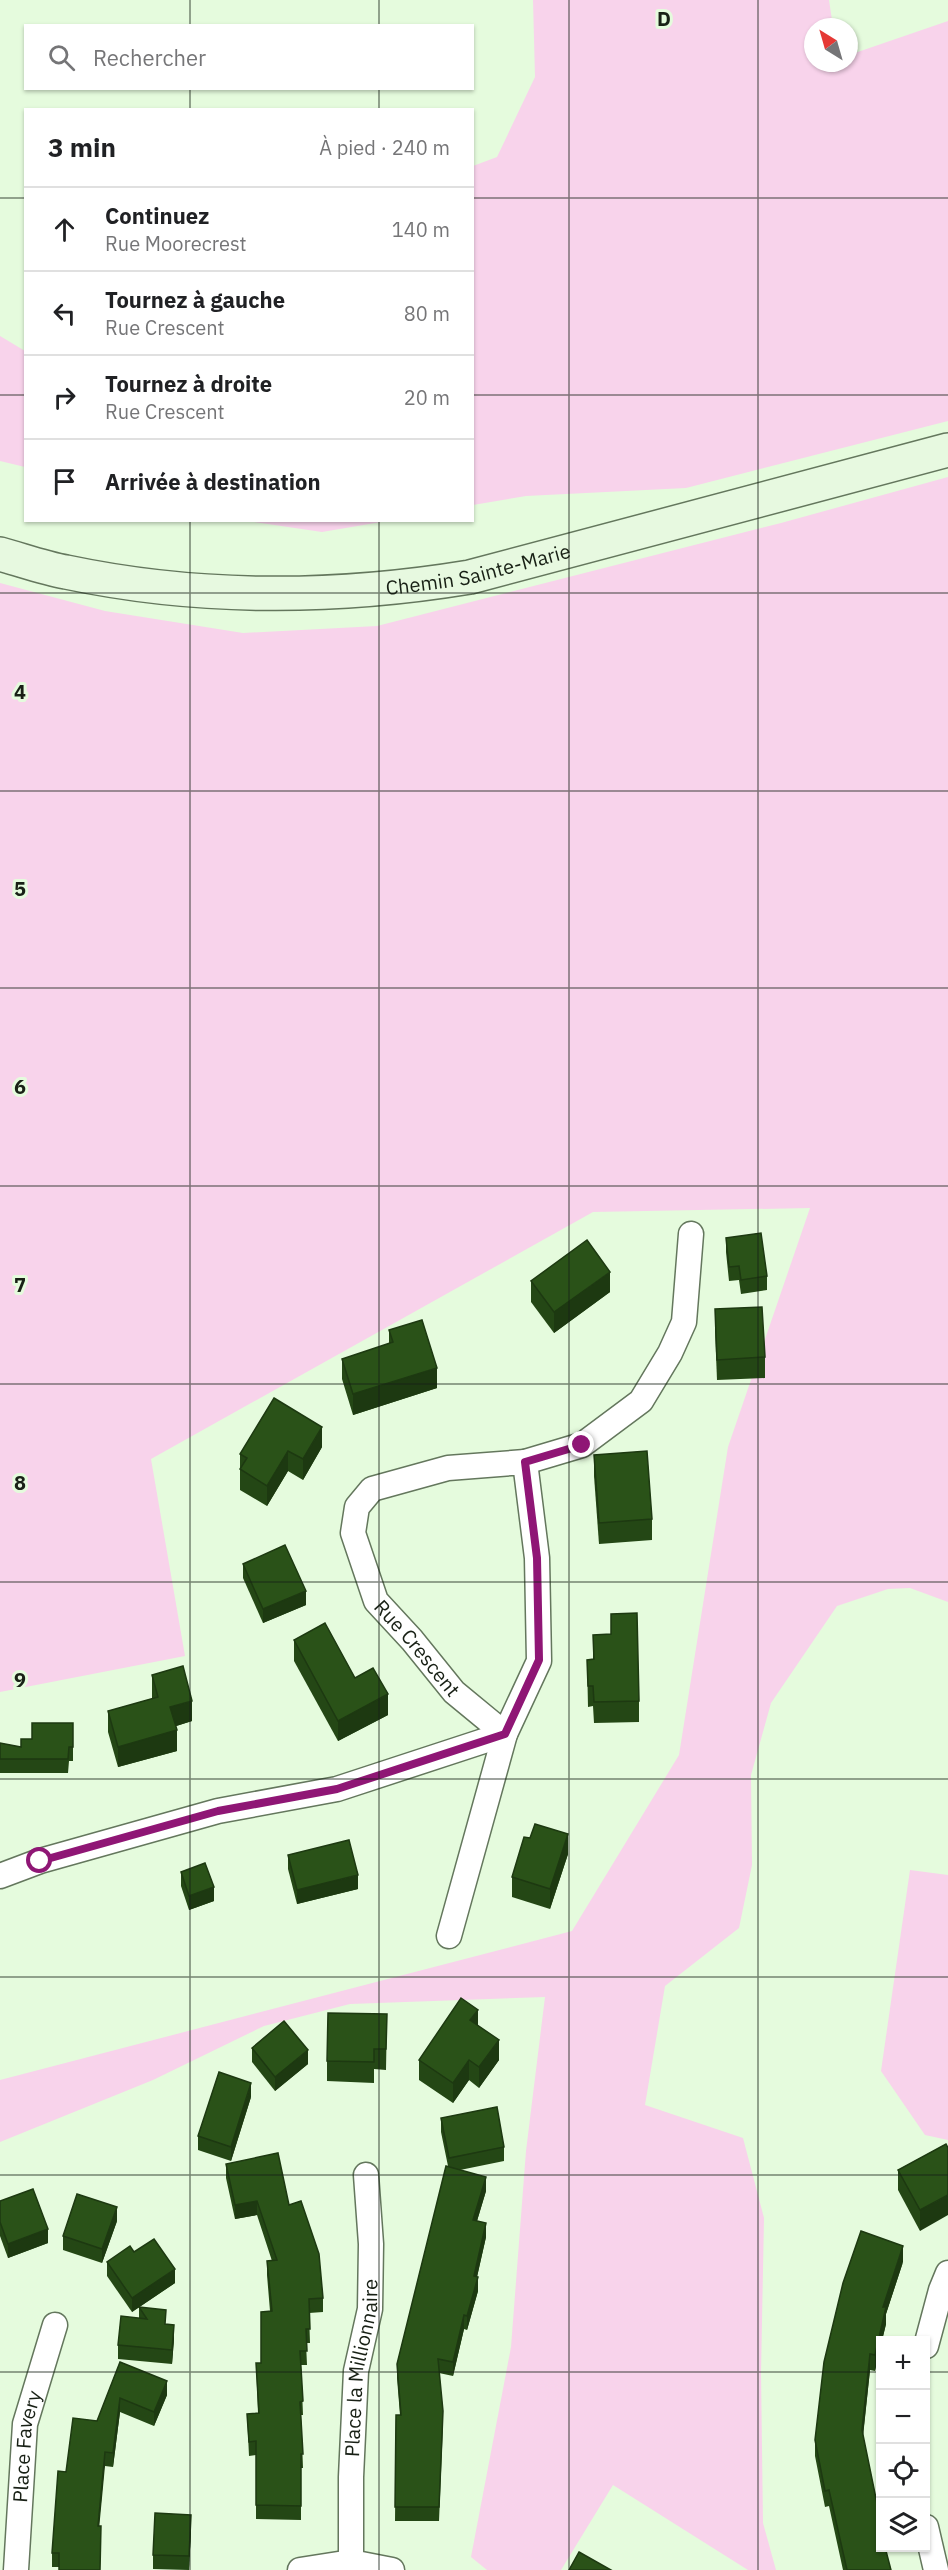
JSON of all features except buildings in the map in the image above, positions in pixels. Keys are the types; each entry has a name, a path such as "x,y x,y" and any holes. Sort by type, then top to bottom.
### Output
{"street":[{"name":"Chemin Sainte-Marie","path":"0,554 65,572 146,585 243,594 400,588 470,577 948,450"},
{"name":"Rue Crescent","path":"505,1734 454,1692 412,1640 376,1601 353,1533 357,1507 372,1489 448,1468 525,1462 582,1445 640,1401 670,1353 684,1322 691,1234"},
{"path":"449,1936 505,1734 539,1660 537,1558 525,1462"},
{"path":"0,1876 40,1861 218,1811 337,1789 505,1734"},
{"name":"Place la Millionnaire","path":"351,2562 354,2395 356,2371 370,2308 371,2244 366,2175"},
{"path":"929,2336 948,2273"},
{"name":"Place Favery","path":"16,2570 25,2424 56,2325"},
{"path":"930,2545 936,2570"},
{"path":"300,2570 351,2562 392,2570"}],"shaded area":[{"path":"533,0 829,0 832,18 804,18 804,72 858,72 858,52 948,21 948,421 686,488 526,496 474,505 474,166 497,157 535,77"},
{"path":"0,336 24,350 24,467 0,461"},
{"path":"948,477 948,1602 910,1588 888,1589 837,1606 771,1703 751,1775 752,1865 739,1928 665,1986 645,2105 743,2138 764,2218 761,2373 763,2523 776,2570 748,2570 613,2485 561,2570 487,2570 471,2557 511,2347 526,2151 545,1997 350,2004 264,2026 153,2080 0,2142 0,2080 572,1931 679,1755 728,1447 810,1208 593,1212 151,1459 185,1656 0,1692 0,583 105,611 243,633 377,626 781,523"},
{"path":"254,522 381,522 322,532"},
{"path":"910,1870 948,1875 948,2140 925,2135 881,2071"}],"route":[{"path":"40,1861 218,1811 337,1789 505,1734 539,1660 537,1558 525,1462 582,1445"}]}
